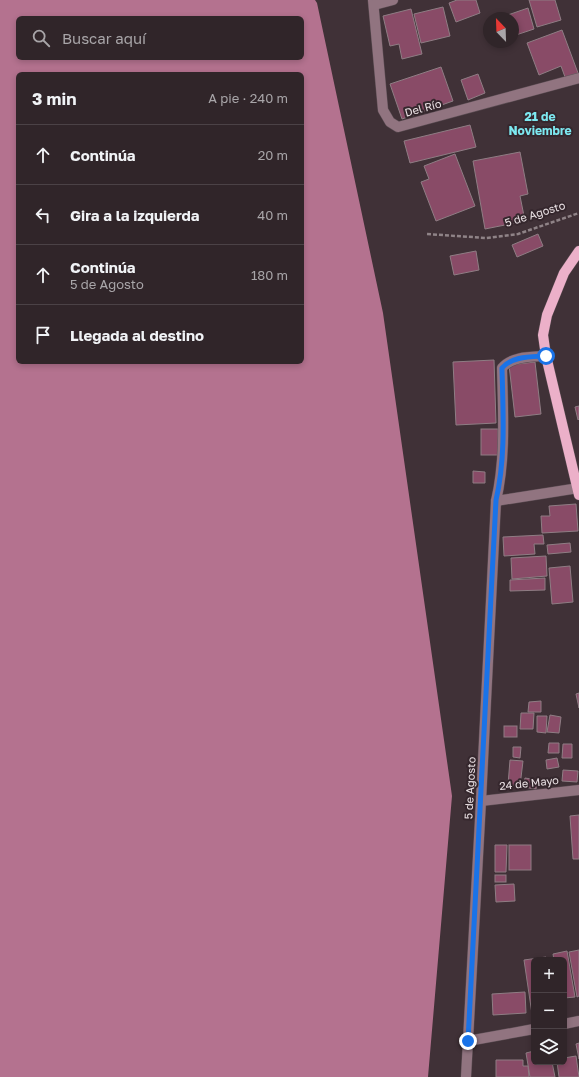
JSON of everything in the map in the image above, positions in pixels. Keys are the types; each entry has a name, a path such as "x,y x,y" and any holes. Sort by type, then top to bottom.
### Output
{"main road":[{"path":"578,490 546,356 544,335 547,315 564,273 579,251"}],"street":[{"path":"373,2 394,0"},
{"name":"Del Río","path":"373,2 383,110 390,122 398,128 579,78"},
{"name":"5 de Agosto","path":"466,1077 496,500 500,485 503,430 502,368 507,362 518,359 546,356"},
{"path":"496,500 578,490"},
{"name":"24 de Mayo","path":"481,801 579,790"},
{"path":"567,1023 579,1021"},
{"path":"468,1041 531,1030"}],"path":[{"name":"5 de Agosto","path":"427,234 486,238 518,234 579,213"}],"shaded area":[{"path":"0,0 315,0 317,3 383,313 452,796 428,1077 0,1077"}],"building":[{"path":"457,0 476,0 480,13 456,22 449,3"},
{"path":"529,0 555,0 561,20 537,27"},
{"path":"443,7 450,36 421,43 414,14"},
{"path":"528,8 534,29 519,34 519,12 516,12"},
{"path":"411,9 422,54 402,59 399,44 390,46 383,16"},
{"path":"562,30 578,73 565,77 561,66 539,75 527,43"},
{"path":"441,67 453,101 402,119 390,84"},
{"path":"478,74 485,93 468,100 461,80"},
{"path":"470,125 476,147 410,163 404,141"},
{"path":"520,152 528,194 520,196 525,221 485,229 473,161"},
{"path":"455,154 475,206 436,221 421,182 429,179 424,166"},
{"path":"538,234 543,246 517,257 512,245"},
{"path":"476,251 479,270 454,275 450,256"},
{"path":"494,360 496,423 456,425 453,362"},
{"path":"535,362 541,414 515,417 509,365"},
{"path":"579,406 579,419 578,420 575,407"},
{"path":"481,429 498,429 498,455 481,455"},
{"path":"473,471 485,472 485,483 473,483"},
{"path":"576,504 578,531 542,533 541,516 550,516 549,506"},
{"path":"543,535 544,544 534,544 535,554 504,556 503,537"},
{"path":"570,543 571,552 548,554 547,545"},
{"path":"546,556 547,576 512,579 511,558"},
{"path":"570,566 573,602 552,604 549,568"},
{"path":"545,578 545,590 510,591 510,580"},
{"path":"579,693 579,708 576,694"},
{"path":"541,701 541,712 528,712 529,702"},
{"path":"521,713 534,713 533,729 520,729"},
{"path":"550,715 561,717 559,733 547,732"},
{"path":"537,716 547,716 546,733 537,732"},
{"path":"504,726 517,726 517,737 504,737"},
{"path":"549,743 559,743 559,753 548,753"},
{"path":"563,744 572,744 572,758 562,758"},
{"path":"513,747 521,747 520,758 513,757"},
{"path":"557,758 559,767 547,769 546,760"},
{"path":"510,760 523,761 520,786 508,785"},
{"path":"563,770 578,771 577,782 562,781"},
{"path":"525,778 537,780 536,789 523,787"},
{"path":"579,815 579,859 573,859 570,816"},
{"path":"495,845 507,845 506,872 495,872"},
{"path":"509,845 531,845 531,870 509,870"},
{"path":"495,875 506,875 506,882 495,882"},
{"path":"514,884 515,901 496,902 495,885"},
{"path":"579,950 579,996 577,997 569,952"},
{"path":"567,951 575,997 567,998 567,957 554,957 553,954"},
{"path":"531,959 531,1007 524,960"},
{"path":"525,992 526,1013 493,1015 492,994"},
{"path":"579,1043 579,1059 576,1044"},
{"path":"531,1052 531,1065 553,1065 555,1077 530,1077 526,1053"},
{"path":"576,1056 579,1077 559,1077 557,1065 567,1065 567,1058"},
{"path":"496,1060 523,1060 523,1066 528,1066 529,1077 496,1077"}],"district":[{"name":"21 de Noviembre","path":"540,124"}],"route":[{"path":"468,1041 496,500 500,485 503,430 502,368 507,362 518,359 546,356"}]}
